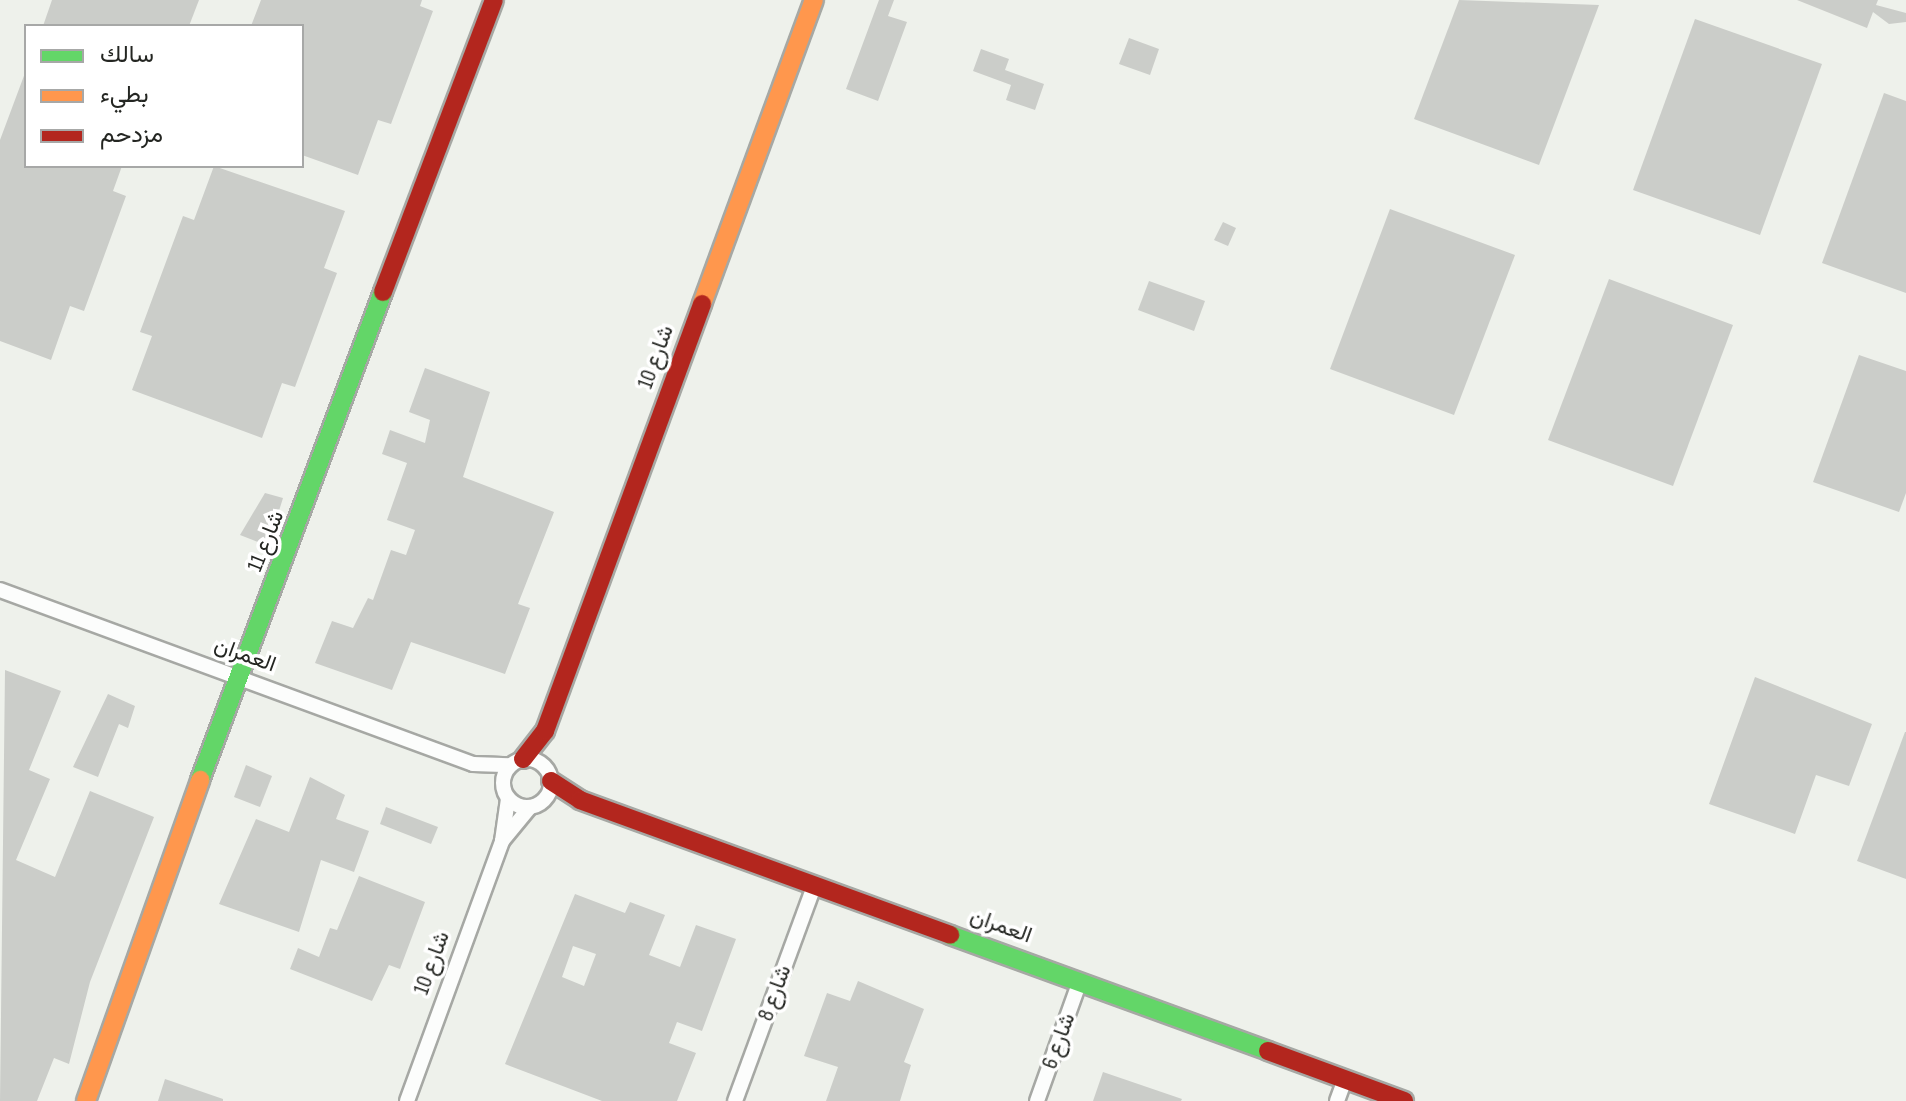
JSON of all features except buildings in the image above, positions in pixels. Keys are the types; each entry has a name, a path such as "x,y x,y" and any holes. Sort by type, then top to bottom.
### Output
{"street":[{"name":"شارع 11","path":"86,1101 237,677 494,0"},
{"name":"شارع 10","path":"407,1101 502,841 505,793 516,762 545,731 814,0"},
{"name":"العمران","path":"0,590 473,764 505,793 536,804 580,800"},
{"name":"شارع 10","path":"502,841 536,804 548,774 545,731"},
{"name":"العمران","path":"473,764 516,762 548,774 580,800 1404,1101"},
{"name":"شارع 8","path":"735,1101 815,884"},
{"name":"شارع 6","path":"1037,1101 1080,981"},
{"path":"1337,1101 1345,1079"}],"traffic: fast":[{"path":"200,780 383,292"},
{"path":"950,935 1268,1051"}],"traffic: slow":[{"path":"702,304 814,0"},
{"path":"86,1101 200,780"}],"traffic: jam":[{"path":"383,292 494,0"},
{"path":"523,759 545,731 702,304"},
{"path":"551,781 580,800 950,935"},
{"path":"1268,1051 1404,1101"}]}
